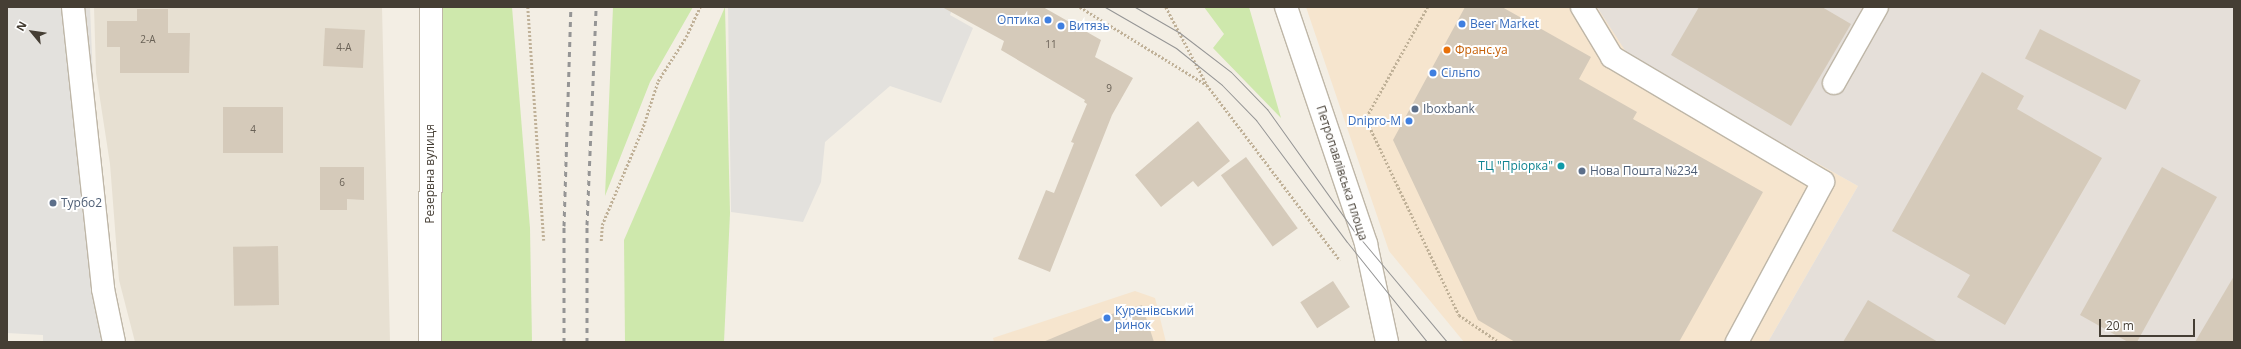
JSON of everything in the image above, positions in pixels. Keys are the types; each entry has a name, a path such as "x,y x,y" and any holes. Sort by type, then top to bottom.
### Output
{"street":[{"path":"73,7 103,289 114,342"},
{"name":"Резервна вулиця","path":"430,342 431,7"},
{"name":"Петропавлівська площа","path":"1286,7 1366,244 1387,342"},
{"path":"1582,7 1612,57 1822,182 1737,342"},
{"path":"1834,83 1877,7"}],"path":[{"path":"528,7 544,240"},
{"path":"601,241 602,224 642,130 658,81 700,7"},
{"path":"1080,7 1207,86"},
{"path":"1166,7 1207,86 1342,263"},
{"path":"1428,7 1366,119 1459,315 1500,342"}],"shaded area":[{"name":"Турбо2","path":"7,7 90,7 104,342 43,342 43,335 7,333"},
{"path":"94,7 382,7 390,342 135,342 119,280 110,164 96,73"},
{"path":"728,7 953,7 950,15 973,28 941,103 890,86 825,142 821,182 803,222 731,212"},
{"path":"1306,7 1597,7 1631,58 1858,186 1768,342 1464,342 1389,251"},
{"path":"1597,7 2234,7 2234,342 1768,342 1858,186 1630,58"},
{"name":"Куренівський ринок","path":"1135,291 1155,298 1166,342 994,342 993,338"}],"green space":[{"path":"442,7 512,7 530,228 532,342 442,342"},
{"path":"613,7 693,7 650,82 605,196"},
{"path":"725,7 730,213 724,342 625,342 624,240"},
{"path":"1204,7 1249,7 1281,118 1213,48 1224,34"}],"building":[{"path":"942,7 1043,7 1101,40 1095,57 1133,78 1112,115 1050,272 1018,259 1046,190 1054,193 1074,143 1071,142 1087,104 1084,102 1085,100 1001,50 1004,41"},
{"name":"ТЦ \"Пріорка\"","path":"1465,7 1502,7 1591,57 1579,79 1637,112 1633,119 1763,192 1679,342 1515,342 1478,320 1393,140"},
{"path":"1699,7 1822,7 1851,24 1791,126 1671,55"},
{"path":"137,9 168,9 168,33 190,33 189,73 120,73 120,47 107,47 107,21 137,21"},
{"path":"325,28 365,30 363,68 323,66"},
{"path":"2040,29 2141,80 2126,110 2025,58"},
{"path":"1982,72 2024,96 2017,109 2102,158 2005,325 1957,297 1970,275 1892,231"},
{"path":"223,107 283,107 283,153 223,153"},
{"path":"1198,121 1230,161 1198,187 1193,181 1161,207 1135,175"},
{"path":"1246,157 1298,228 1273,246 1221,175"},
{"path":"320,167 364,167 364,200 347,199 347,210 320,210"},
{"path":"2162,167 2217,197 2137,342 2128,342 2080,315"},
{"path":"278,246 279,305 234,306 233,247"},
{"path":"2234,276 2234,342 2195,342"},
{"path":"1333,281 1350,307 1317,328 1300,302"},
{"path":"1868,300 1938,342 1843,342"},
{"path":"1142,305 1154,342 1043,342 1105,316"}],"tram line":[{"path":"1105,7 1176,48 1222,85 1256,120 1347,242 1427,342"},
{"path":"1135,7 1180,33 1231,72 1267,109 1354,231 1447,342"}],"railway":[{"path":"564,342 564,226 571,7"},
{"path":"587,342 587,225 596,7"}],"place":[{"name":"Оптика","path":"1048,20"},
{"name":"Beer Market","path":"1462,24"},
{"name":"Витязь","path":"1061,26"},
{"name":"Франс.уа","path":"1447,50"},
{"name":"Сільпо","path":"1433,73"},
{"name":"Iboxbank","path":"1415,109"},
{"name":"Dnipro-M","path":"1409,121"},
{"name":"ТЦ \"Пріорка\"","path":"1561,166"},
{"name":"Нова Пошта №234","path":"1582,171"},
{"name":"Турбо2","path":"53,203"},
{"name":"Куренівський ринок","path":"1107,318"}]}
